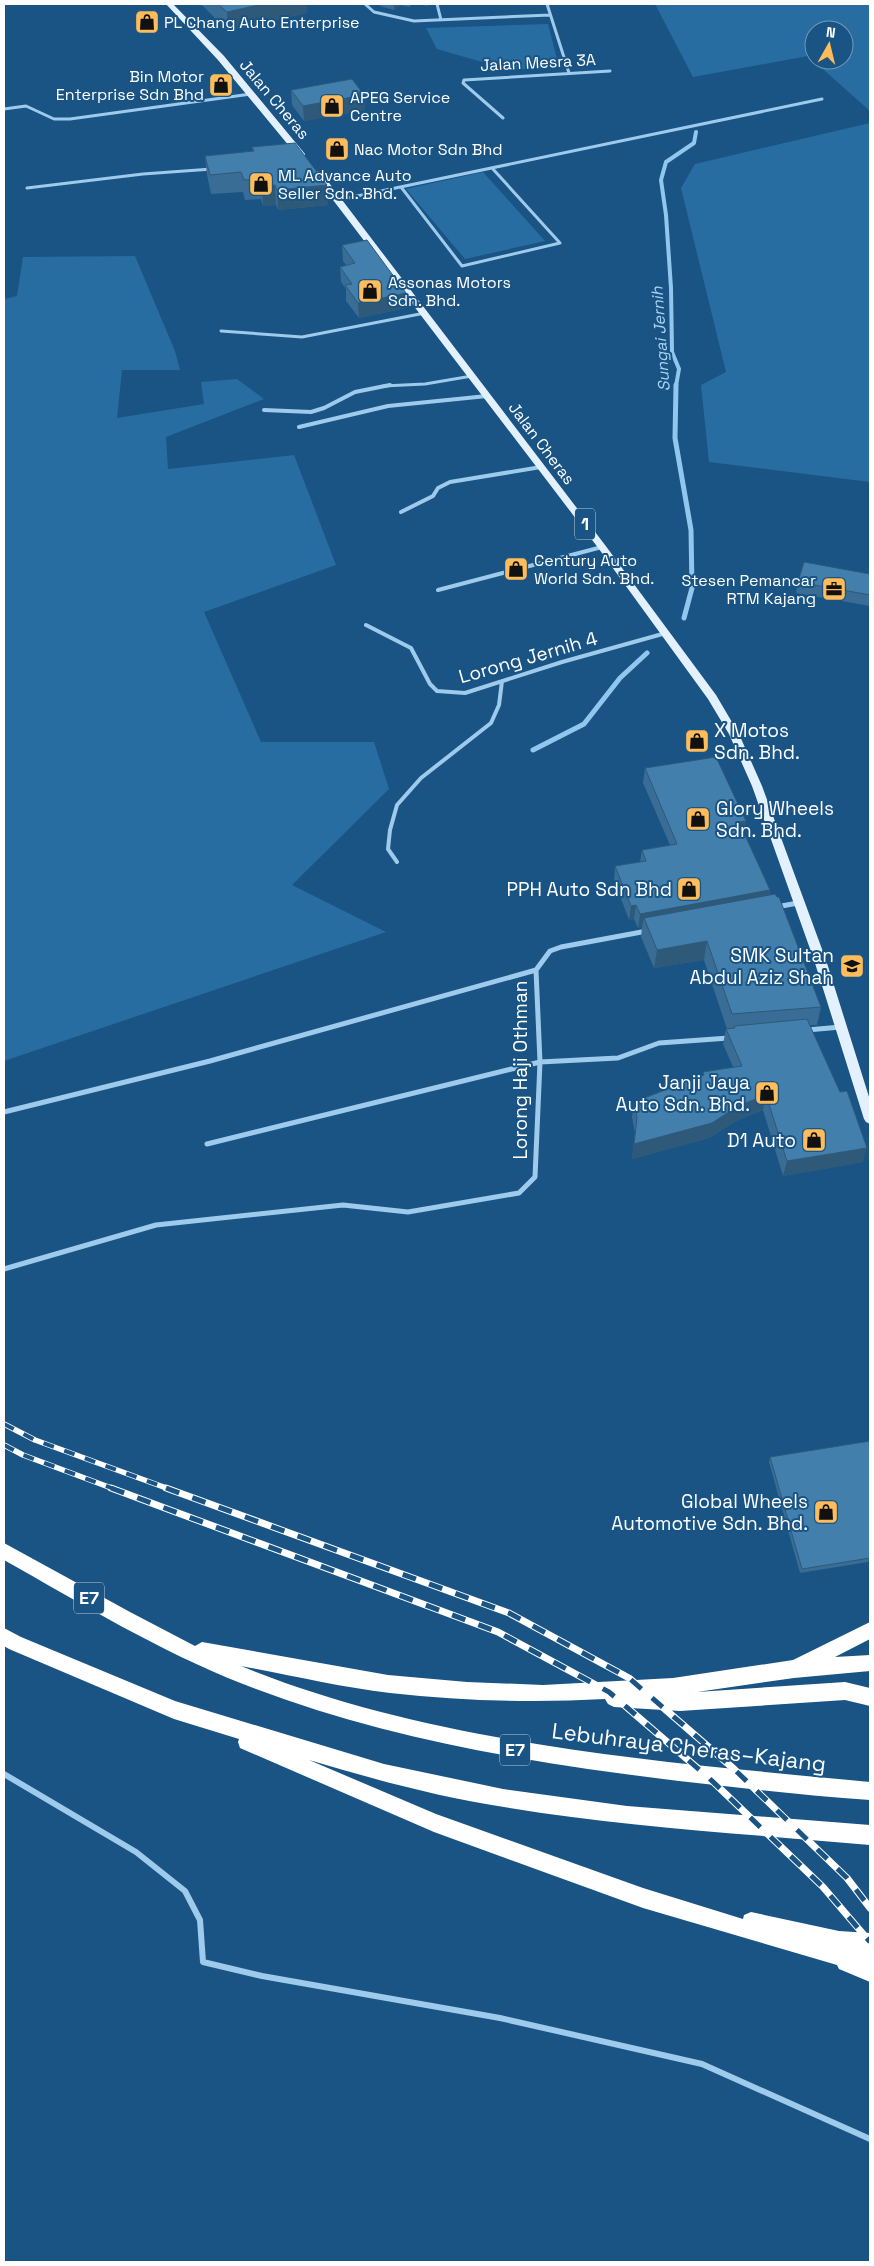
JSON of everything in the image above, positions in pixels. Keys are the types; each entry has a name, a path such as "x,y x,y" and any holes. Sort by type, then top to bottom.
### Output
{"highway":[{"name":"Lebuhraya Cheras–Kajang","path":"4,1551 174,1644 246,1676 312,1700 396,1725 512,1750 626,1767 870,1791"},
{"path":"794,1669 870,1630"},
{"path":"4,1636 15,1643 434,1823 643,1898 827,1954 870,1972"},
{"path":"174,1644 294,1668 388,1684 467,1691 680,1702 845,1691 870,1697"},
{"path":"543,1694 673,1687 794,1669 870,1663"},
{"path":"174,1710 384,1773 503,1798 627,1815 870,1835"},
{"path":"643,1898 840,1941 870,1943"},
{"path":"827,1954 870,1960"}],"main road":[{"name":"Jalan Cheras","path":"169,4 221,58 299,158 338,200 602,547 712,697 734,734 757,786 820,960 870,1119"}],"street":[{"path":"365,4 374,12 414,21 550,15"},
{"path":"437,4 441,20"},
{"path":"547,4 569,73"},
{"name":"Jalan Mesra 3A","path":"503,118 463,83 464,80 610,71"},
{"path":"4,109 26,106 54,119 70,119 250,94"},
{"path":"338,200 822,99"},
{"path":"27,188 143,174 222,168"},
{"path":"401,187 462,266 560,243 492,168"},
{"path":"221,330 302,338 425,313"},
{"path":"264,410 311,412 324,408 355,392 389,385 425,384 472,376"},
{"path":"299,428 324,424 349,415 390,406 487,396"},
{"path":"401,512 433,496 438,488 450,482 541,467"},
{"path":"438,590 602,547"},
{"name":"Lorong Jernih 4","path":"366,625 411,648 430,684 437,691 465,693 562,662 666,633"},
{"path":"397,862 388,850 390,830 397,805 422,778 491,723 499,705 502,681"},
{"path":"770,908 798,903"},
{"name":"Lorong Haji Othman","path":"4,1270 156,1225 343,1206 408,1212 519,1193 535,1177 540,1062 536,970 550,951 561,947 656,929"},
{"path":"4,1112 210,1061 536,970"},
{"path":"801,1031 841,1027"},
{"path":"207,1144 540,1062 618,1058 659,1043 732,1038"},
{"path":"4,1774 136,1852 185,1890 200,1920 202,1962 262,1976 500,2018 702,2064 870,2139"}],"shaded area":[{"path":"655,4 870,4 870,111 824,70 854,70 854,20 804,20 804,57 693,77"},
{"path":"548,24 559,67 510,70 437,49 426,28"},
{"path":"870,123 870,482 709,462 701,385 726,372 681,188 695,164"},
{"path":"483,172 545,241 465,259 406,189"},
{"path":"135,256 175,351 180,370 122,370 117,418 204,404 201,382 237,379 264,399 166,437 168,469 294,455 336,565 204,612 261,742 374,742 389,789 292,885 386,932 4,1061 4,299 17,296 23,257"}],"building":[{"path":"218,4 263,4 227,12"},
{"path":"352,79 364,95 303,106 291,90"},
{"path":"295,143 327,185 277,190 275,185 262,187 260,179 244,180 241,172 210,175 205,156 254,151 252,147"},
{"path":"367,240 406,293 358,303 345,285 352,284 340,267 355,263 342,245"},
{"path":"804,562 870,574 870,595 798,582"},
{"path":"716,757 746,821 739,822 770,890 640,914 636,905 631,906 615,866 646,861 642,850 677,844 645,768"},
{"path":"775,894 779,897 821,1007 732,1014 707,941 657,950 644,918"},
{"path":"807,1019 840,1092 847,1091 867,1148 787,1161 766,1095 738,1106 712,1123 634,1144 637,1118 634,1102 704,1075 703,1072 742,1066 726,1029 735,1028 734,1026"},
{"name":"Global Wheels Automotive Sdn. Bhd.","path":"870,1441 870,1558 802,1569 770,1457"}],"waterway":[{"name":"Sungai Jernih","path":"676,386 679,369 672,352 671,288 666,215 661,180 666,162 694,143 696,132"},
{"name":"Sungai Jernih","path":"676,385 675,438 691,530 692,588 684,618"},
{"name":"Sungai Jernih","path":"533,750 584,724 620,678 647,653"}],"railway":[{"path":"4,1424 35,1440 169,1489"},
{"path":"4,1445 23,1455 114,1489"},
{"path":"111,1488 498,1632 609,1692 709,1778 823,1887 870,1942"},
{"path":"166,1488 509,1613 629,1678 734,1769 847,1878 870,1908"}],"place":[{"name":"PL Chang Auto Enterprise","path":"147,22"},
{"name":"Bin Motor Enterprise Sdn Bhd","path":"221,85"},
{"name":"APEG Service Centre","path":"332,106"},
{"name":"Nac Motor Sdn Bhd","path":"337,149"},
{"name":"ML Advance Auto Seller Sdn. Bhd.","path":"261,184"},
{"name":"Assonas Motors Sdn. Bhd.","path":"370,291"},
{"name":"Century Auto World Sdn. Bhd.","path":"516,569"},
{"name":"Stesen Pemancar RTM Kajang","path":"834,589"},
{"name":"X Motos Sdn. Bhd.","path":"697,741"},
{"name":"Glory Wheels Sdn. Bhd.","path":"698,819"},
{"name":"PPH Auto Sdn Bhd","path":"689,889"},
{"name":"SMK Sultan Abdul Aziz Shah","path":"852,966"},
{"name":"Janji Jaya Auto Sdn. Bhd.","path":"767,1093"},
{"name":"D1 Auto","path":"814,1140"},
{"name":"Global Wheels Automotive Sdn. Bhd.","path":"826,1512"}]}
